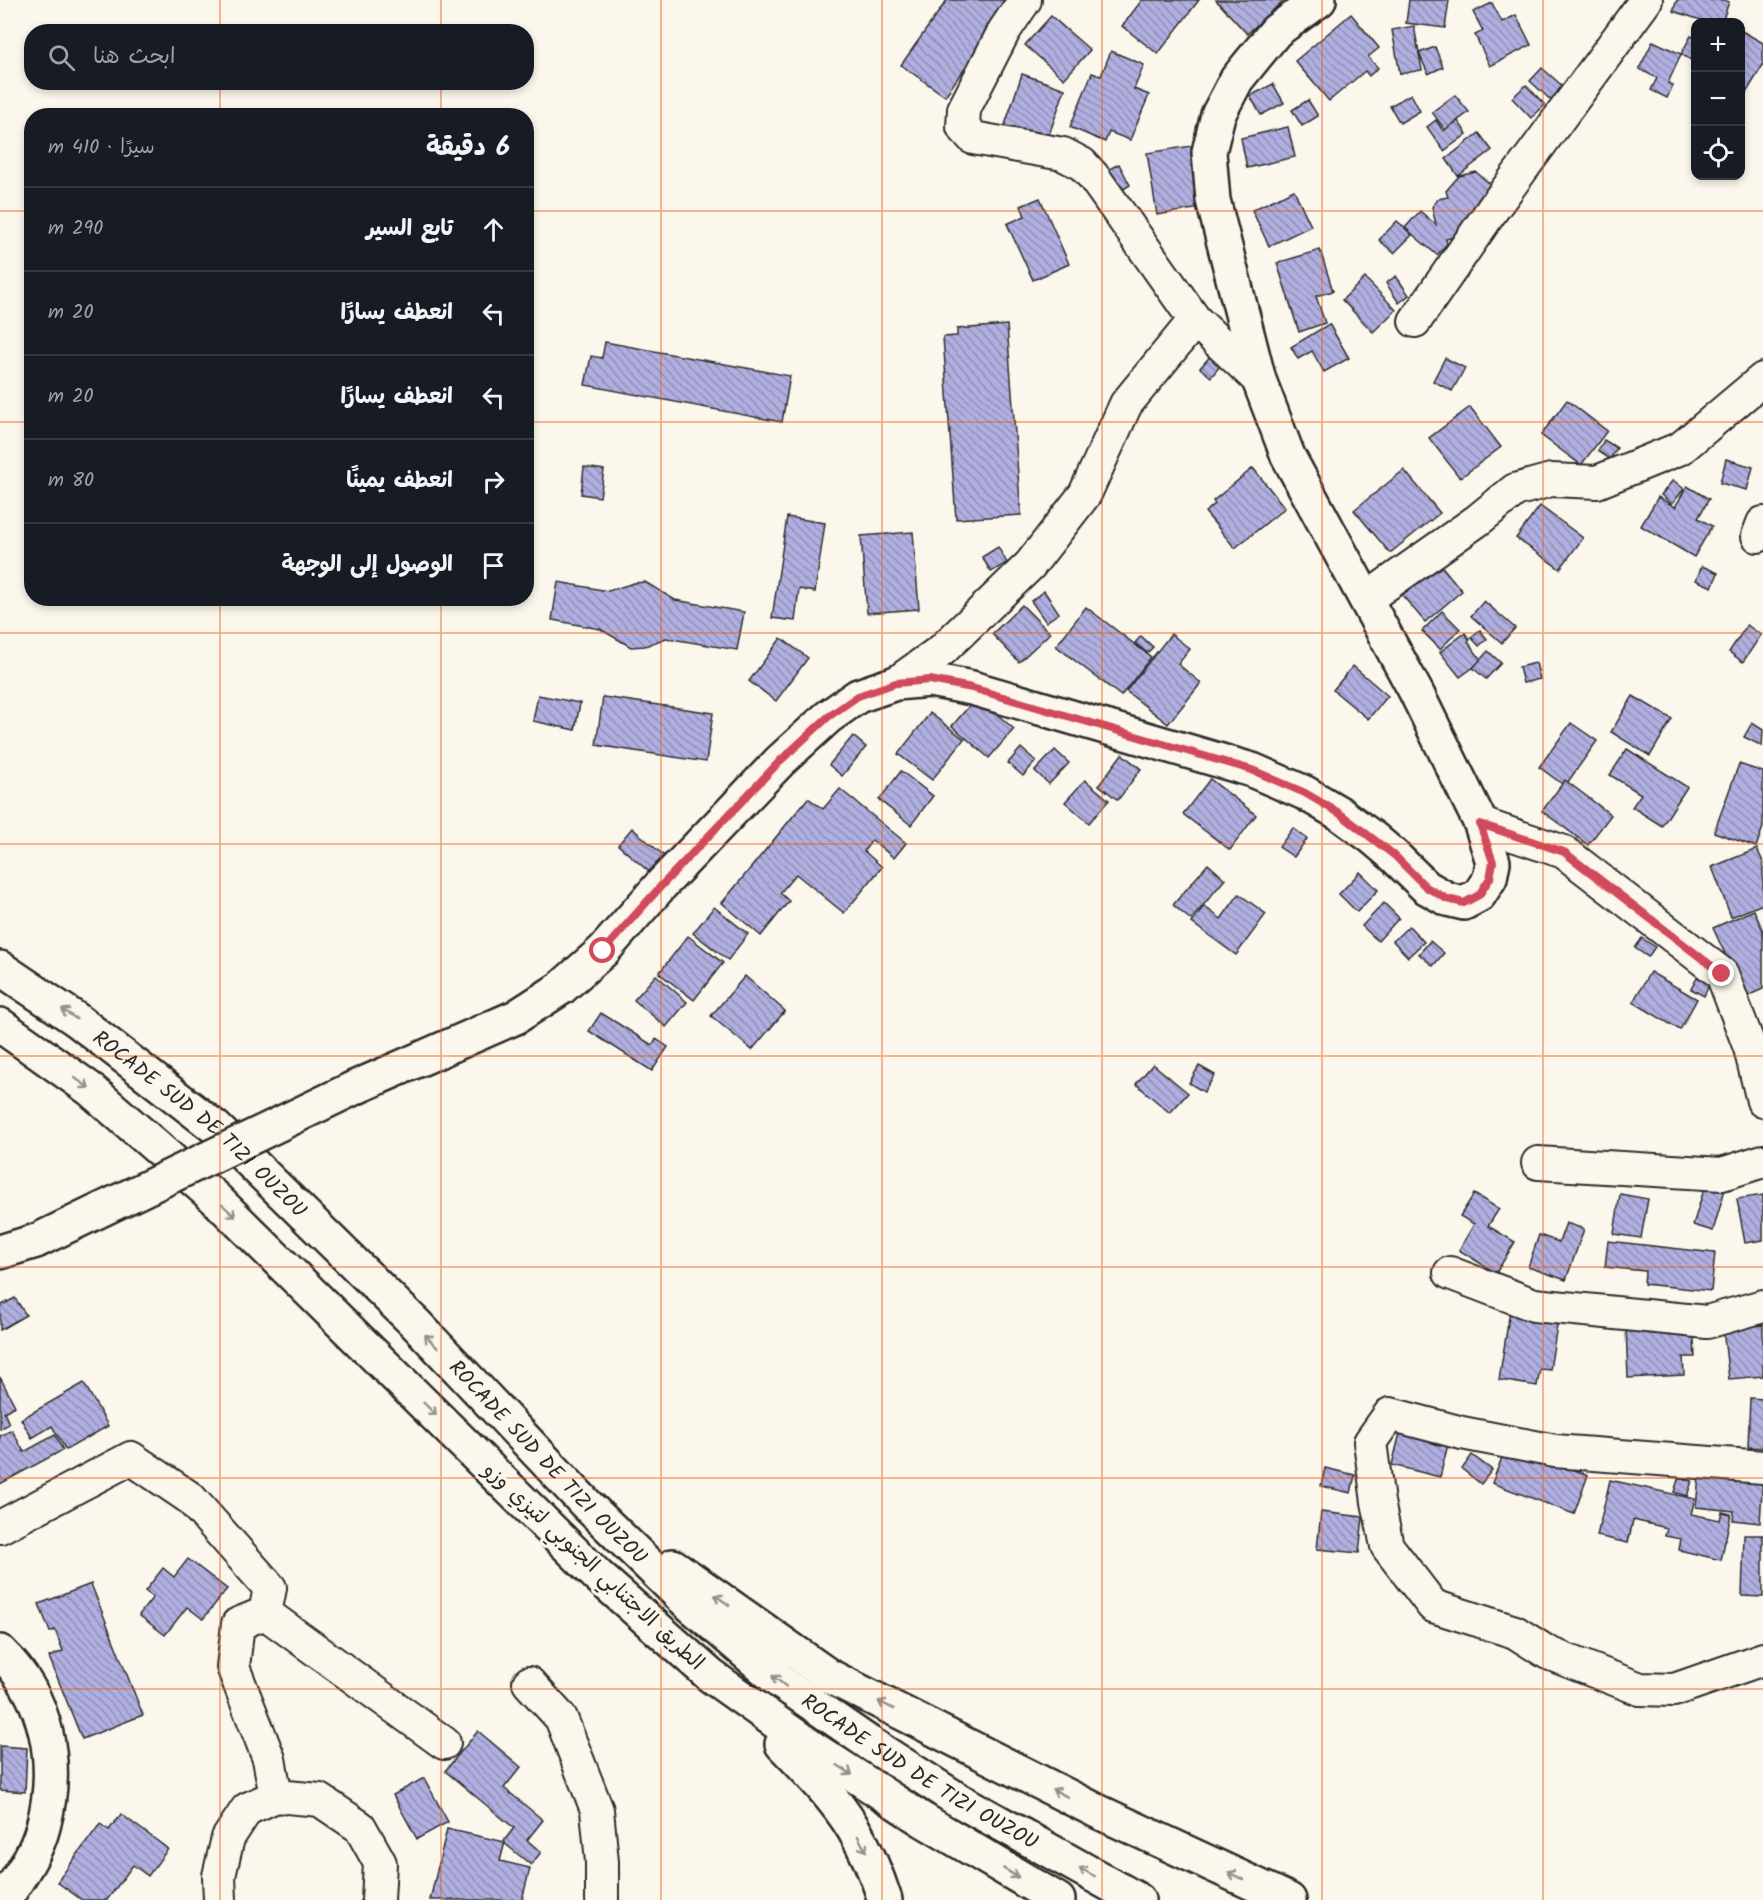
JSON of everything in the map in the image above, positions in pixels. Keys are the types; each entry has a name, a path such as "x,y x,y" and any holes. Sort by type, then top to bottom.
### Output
{"main road":[{"path":"0,1252 36,1242 354,1088 516,1017 561,988 603,951 662,885 780,761 828,717 858,696 896,683 930,680 972,688 1252,770 1305,793 1339,813 1394,855 1426,887 1447,899 1464,903 1479,895 1490,878 1493,862 1480,824 1416,692 1288,456 1259,380 1213,200 1209,152 1218,115 1237,80 1276,31 1319,0"},
{"name":"ROCADE SUD DE TIZI OUZOU","path":"0,968 77,1020 216,1128 417,1325 587,1505 687,1602 779,1681 869,1743 955,1798 1138,1900"},
{"name":"الطريق الاجتنابي الجنوبي لتيزي وزو","path":"0,1025 90,1089 215,1198 598,1576 711,1676 814,1749 923,1820 1058,1900"},
{"path":"587,1505 829,1676 1099,1812 1289,1900"},
{"path":"0,1652 10,1662 35,1700 49,1737 52,1781 43,1828 26,1866 3,1900"},
{"path":"711,1676 816,1779 853,1828 873,1867 885,1900"}],"street":[{"path":"1025,0 1004,31 964,109 963,127 973,138 1063,154 1082,164 1093,176 1195,320 1259,380"},
{"path":"1415,321 1492,210 1646,0"},
{"path":"896,683 942,650 1030,565 1085,494 1126,404 1195,320"},
{"path":"1366,599 1478,520 1515,490 1551,480 1597,482 1681,448 1763,379"},
{"path":"1480,824 1564,852 1722,974 1757,1038 1763,1101"},
{"path":"1538,1163 1722,1174 1763,1161"},
{"path":"1450,1273 1534,1305 1707,1322 1763,1306"},
{"path":"1763,1467 1555,1451 1462,1433 1390,1414 1370,1442 1387,1546 1433,1606 1515,1632 1548,1653 1640,1689 1674,1690 1763,1659"},
{"path":"0,1527 131,1458 190,1498 270,1588 265,1613"},
{"path":"265,1613 444,1743"},
{"path":"265,1613 238,1624 233,1667 269,1759 276,1796"},
{"path":"529,1683 561,1718 597,1810 602,1862 602,1900"},
{"path":"220,1900 219,1876 228,1838 247,1809 276,1796 320,1800 360,1827 380,1863 378,1900"}],"building":[{"path":"947,0 1013,0 945,96 901,65"},
{"path":"1142,0 1199,0 1158,54 1122,26"},
{"path":"1216,0 1284,0 1247,34"},
{"path":"1409,0 1449,0 1445,28 1406,23"},
{"path":"1677,0 1724,0 1729,2 1723,18 1695,18 1673,11"},
{"path":"1492,3 1502,22 1516,15 1531,45 1490,66 1475,35 1483,31 1473,12"},
{"path":"1351,14 1379,48 1368,57 1378,68 1369,76 1365,71 1329,101 1295,61"},
{"path":"1051,16 1090,50 1064,79 1025,45"},
{"path":"1414,26 1422,70 1400,74 1392,30"},
{"path":"1745,33 1763,43 1763,65 1746,93"},
{"path":"1691,36 1691,60 1681,54"},
{"path":"1653,41 1681,54 1668,83 1673,85 1667,98 1651,90 1657,78 1639,69"},
{"path":"1435,47 1443,67 1428,74 1419,53"},
{"path":"1111,51 1144,65 1134,89 1149,95 1130,140 1109,132 1105,142 1070,127 1092,73 1101,76"},
{"path":"1542,68 1567,90 1555,104 1530,81"},
{"path":"1022,74 1065,89 1044,149 1002,134"},
{"path":"1273,84 1284,103 1261,115 1250,96"},
{"path":"1526,85 1545,105 1531,118 1512,98"},
{"path":"1411,94 1420,111 1400,123 1390,106"},
{"path":"1455,95 1469,112 1445,130 1432,112"},
{"path":"1308,100 1318,116 1302,126 1292,110"},
{"path":"1436,120 1443,131 1458,121 1467,134 1444,151 1427,127"},
{"path":"1288,127 1295,157 1247,168 1241,138"},
{"path":"1479,133 1492,150 1458,176 1446,159"},
{"path":"1197,145 1208,207 1157,215 1147,153"},
{"path":"1119,164 1130,185 1117,193 1105,171"},
{"path":"1476,172 1496,189 1454,237 1446,239 1447,244 1437,255 1405,228 1420,211 1436,225 1432,207 1438,199 1448,197 1446,191 1459,176"},
{"path":"1294,190 1311,226 1269,246 1252,210"},
{"path":"1040,198 1069,264 1033,280 1007,224 1025,216 1021,206"},
{"path":"1397,221 1412,235 1394,253 1379,240"},
{"path":"1320,250 1333,291 1316,296 1325,323 1299,332 1277,263"},
{"path":"1396,276 1409,295 1399,303 1386,283"},
{"path":"1365,278 1396,310 1373,332 1342,300"},
{"path":"1329,324 1349,358 1324,372 1312,351 1298,359 1291,347"},
{"path":"1007,325 1021,515 956,519 943,337 957,336 957,329"},
{"path":"605,342 790,376 782,422 585,385 591,356 602,358"},
{"path":"1214,352 1224,361 1211,377 1200,368"},
{"path":"1445,358 1465,368 1452,391 1433,381"},
{"path":"1567,400 1607,431 1581,465 1541,435"},
{"path":"1470,407 1501,447 1460,478 1429,438"},
{"path":"1604,440 1617,448 1610,459 1598,451"},
{"path":"1726,459 1753,467 1747,490 1720,483"},
{"path":"584,467 604,470 600,497 581,494"},
{"path":"1253,468 1285,508 1235,548 1205,512 1215,504 1213,501"},
{"path":"1404,470 1440,513 1390,553 1354,510"},
{"path":"1673,480 1684,489 1672,504 1661,495"},
{"path":"1687,486 1709,499 1698,518 1712,526 1694,557 1641,526 1658,497 1675,507"},
{"path":"1540,506 1583,538 1560,569 1516,538"},
{"path":"787,517 825,523 815,592 799,589 795,621 772,618"},
{"path":"913,532 919,609 867,613 861,536"},
{"path":"998,547 1007,563 991,572 982,557"},
{"path":"1439,563 1462,591 1425,622 1402,595"},
{"path":"1702,566 1718,573 1712,587 1696,580"},
{"path":"558,582 608,591 645,582 675,600 744,612 737,650 666,638 645,646 631,647 600,629 552,620"},
{"path":"1044,591 1059,613 1046,622 1031,601"},
{"path":"1484,601 1515,628 1502,643 1471,616"},
{"path":"1022,605 1050,633 1019,662 992,634"},
{"path":"1086,607 1151,657 1121,696 1056,646"},
{"path":"1442,611 1460,629 1440,649 1422,631"},
{"path":"1747,625 1761,635 1743,662 1729,652"},
{"path":"1480,630 1487,639 1479,646 1471,637"},
{"path":"1465,633 1470,640 1468,642 1482,661 1460,677 1440,652"},
{"path":"1171,634 1190,649 1178,664 1201,683 1168,724 1126,691"},
{"path":"1141,636 1153,647 1147,653 1135,643"},
{"path":"781,638 808,658 776,701 749,681"},
{"path":"1488,651 1501,663 1486,679 1473,668"},
{"path":"1536,663 1540,679 1523,683 1519,667"},
{"path":"1353,666 1388,696 1368,719 1333,690"},
{"path":"538,695 580,703 575,730 533,721"},
{"path":"1633,696 1672,719 1650,756 1611,732"},
{"path":"603,697 713,713 706,762 596,745"},
{"path":"977,697 1014,729 989,758 952,726"},
{"path":"930,713 964,739 932,780 898,754"},
{"path":"1571,723 1597,741 1565,786 1539,767"},
{"path":"1752,723 1763,730 1762,746 1744,737"},
{"path":"853,736 866,747 842,776 829,765"},
{"path":"1021,748 1036,761 1023,776 1008,763"},
{"path":"1627,749 1687,787 1662,826 1632,807 1641,794 1610,775"},
{"path":"1055,750 1069,763 1049,784 1035,771"},
{"path":"1122,754 1141,769 1118,800 1099,785"},
{"path":"1739,764 1763,772 1763,827 1756,847 1714,832"},
{"path":"901,771 933,796 911,825 879,800"},
{"path":"1210,779 1256,815 1230,850 1183,814"},
{"path":"1085,780 1109,800 1089,823 1065,802"},
{"path":"1565,780 1611,815 1588,845 1542,811"},
{"path":"840,789 906,843 894,858 872,840 864,851 882,867 844,913 796,874 780,893 789,901 761,936 722,903 808,798 823,809"},
{"path":"632,828 669,860 654,876 618,845"},
{"path":"1293,828 1307,839 1294,857 1279,847"},
{"path":"1757,849 1763,862 1763,904 1731,917 1712,867"},
{"path":"1208,864 1225,879 1191,920 1173,905"},
{"path":"1360,872 1378,890 1357,912 1339,894"},
{"path":"1239,894 1266,914 1236,955 1192,923 1204,906 1221,919"},
{"path":"1384,903 1399,918 1378,941 1362,926"},
{"path":"714,907 748,934 728,960 693,933"},
{"path":"1754,910 1763,931 1763,989 1745,997 1713,928"},
{"path":"1409,926 1424,942 1408,957 1393,941"},
{"path":"688,936 723,963 694,1000 659,973"},
{"path":"1642,938 1655,947 1648,957 1635,948"},
{"path":"1430,941 1444,953 1433,966 1419,954"},
{"path":"1650,972 1697,999 1680,1030 1633,1002"},
{"path":"656,975 687,1002 666,1027 634,1000"},
{"path":"745,976 785,1011 752,1050 711,1016"},
{"path":"1698,976 1710,983 1704,996 1691,989"},
{"path":"601,1013 652,1045 656,1039 668,1047 652,1071 589,1031"},
{"path":"1153,1064 1188,1093 1170,1113 1136,1084"},
{"path":"1199,1066 1215,1075 1204,1092 1189,1083"},
{"path":"1706,1183 1725,1189 1713,1231 1693,1225"},
{"path":"1474,1194 1499,1209 1488,1226 1515,1242 1496,1273 1459,1250 1474,1224 1460,1216"},
{"path":"1620,1194 1648,1199 1641,1238 1614,1234"},
{"path":"1763,1195 1763,1240 1745,1243 1737,1199"},
{"path":"1566,1223 1584,1229 1566,1280 1528,1267 1539,1235 1559,1242"},
{"path":"1608,1241 1715,1253 1711,1291 1644,1284 1645,1271 1605,1267"},
{"path":"15,1298 26,1315 0,1330 0,1306"},
{"path":"1511,1304 1559,1312 1550,1370 1540,1369 1537,1386 1499,1380"},
{"path":"1693,1324 1695,1357 1683,1357 1684,1375 1628,1378 1626,1327"},
{"path":"1763,1325 1763,1376 1729,1379 1723,1329"},
{"path":"0,1377 15,1406 4,1412 9,1424 0,1429"},
{"path":"84,1383 108,1426 66,1450 52,1426 32,1438 21,1419"},
{"path":"1750,1398 1763,1399 1763,1448 1748,1447"},
{"path":"1401,1429 1449,1440 1440,1477 1392,1465"},
{"path":"12,1430 24,1452 55,1435 63,1450 0,1484 0,1436"},
{"path":"1507,1445 1588,1475 1574,1514 1492,1483"},
{"path":"1472,1455 1492,1470 1481,1484 1462,1469"},
{"path":"1700,1467 1763,1474 1760,1523 1733,1520 1734,1511 1696,1507"},
{"path":"1325,1468 1355,1475 1351,1493 1321,1486"},
{"path":"1679,1477 1692,1481 1687,1496 1674,1492"},
{"path":"1610,1480 1695,1499 1691,1514 1720,1520 1722,1512 1731,1514 1721,1560 1679,1550 1681,1539 1665,1536 1667,1528 1633,1520 1628,1543 1597,1536"},
{"path":"1321,1512 1363,1517 1359,1553 1317,1549"},
{"path":"1744,1535 1763,1535 1763,1597 1742,1596"},
{"path":"188,1559 227,1589 203,1619 187,1607 165,1635 139,1615 153,1597 145,1591 163,1568 174,1577"},
{"path":"91,1584 143,1715 82,1739 49,1657 63,1651 55,1630 50,1632 39,1604"},
{"path":"478,1731 521,1767 504,1788 543,1820 527,1840 541,1852 531,1865 503,1842 514,1828 445,1771"},
{"path":"0,1746 27,1748 25,1792 0,1790"},
{"path":"424,1778 448,1822 417,1839 393,1795"},
{"path":"121,1814 168,1849 148,1876 133,1865 107,1900 82,1900 57,1882 100,1824 109,1830"},
{"path":"447,1829 505,1842 500,1861 530,1868 522,1900 430,1900"}],"route":[{"path":"603,951 662,885 780,761 828,717 858,696 896,683 930,680 972,688 1081,718 1252,770 1305,793 1339,813 1394,855 1426,887 1447,899 1464,903 1479,895 1490,878 1493,862 1480,824 1564,852 1722,974"}]}
